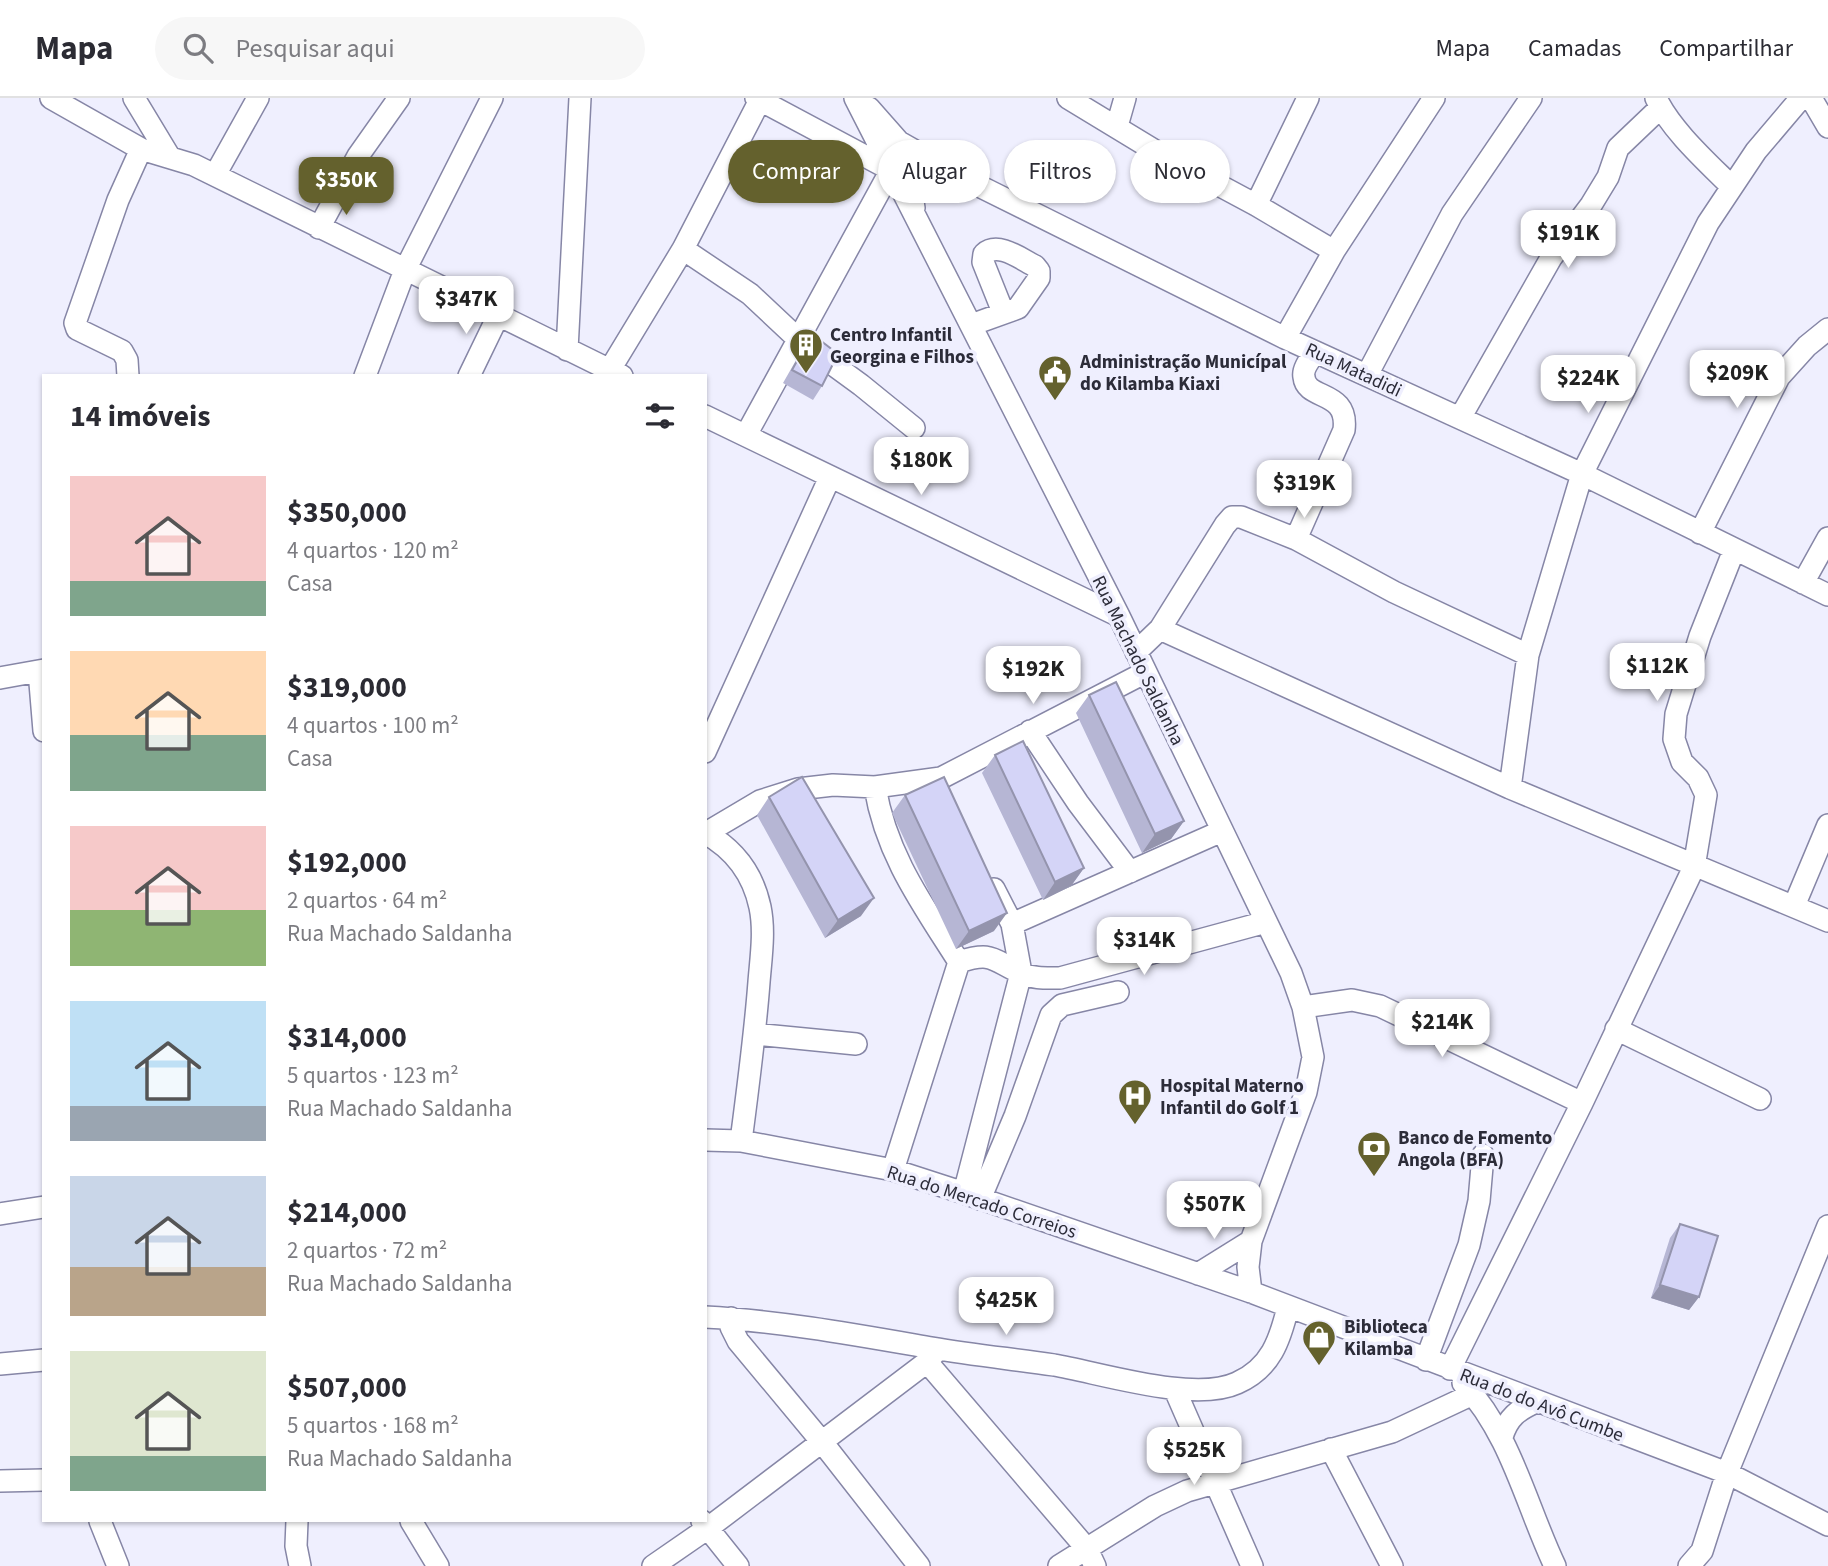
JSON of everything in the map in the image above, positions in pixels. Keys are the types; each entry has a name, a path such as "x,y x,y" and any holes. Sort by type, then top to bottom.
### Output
{"street":[{"path":"51,98 141,149 169,156 215,175 499,314 612,374 683,249 758,99 878,163"},
{"path":"134,98 169,156"},
{"path":"215,175 258,98"},
{"path":"319,228 358,156 399,98"},
{"path":"366,374 405,270 492,98"},
{"path":"567,350 580,98"},
{"path":"822,134 838,134 851,129 858,117 856,98"},
{"name":"Rua Machado Saldanha","path":"856,98 878,143"},
{"name":"Rua Matadidi","path":"856,98 897,140"},
{"path":"1068,98 1157,152 1334,251"},
{"path":"1117,126 1125,98"},
{"path":"1256,205 1308,98"},
{"path":"1285,338 1334,251 1434,98"},
{"path":"1367,375 1452,214 1531,98"},
{"path":"1510,788 1528,655 1582,474 1708,223 1756,151 1801,98"},
{"path":"1811,98 1828,126"},
{"path":"1460,418 1551,258 1591,205 1608,177 1618,148 1658,103 1732,187"},
{"path":"128,374 127,359 122,351 77,329 75,323 118,200 141,149"},
{"name":"Rua Matadidi","path":"990,191 1285,338 1582,474 1828,595"},
{"path":"746,435 878,194"},
{"name":"Rua Machado Saldanha","path":"909,203 1119,616 1291,973 1303,1007 1313,1057 1306,1092 1251,1241 1248,1267 1251,1292"},
{"path":"913,203 915,215"},
{"path":"683,249 750,294 798,339 861,384 914,428"},
{"path":"971,325 1003,312"},
{"path":"471,374 499,314"},
{"path":"1700,533 1779,377 1807,346 1828,329"},
{"path":"1296,539 1345,430 1346,416 1341,406 1307,385 1303,377 1315,352"},
{"path":"707,416 1119,616"},
{"path":"707,748 830,477"},
{"path":"707,832 760,801 799,789 833,785 876,787 941,778 1030,731 1141,662 1232,517 1251,520 1296,539 1394,592 1528,655"},
{"path":"1803,583 1828,538"},
{"path":"1555,1566 1502,1437 1473,1394 1450,1369 1582,1103 1693,867 1706,795 1698,778 1682,762 1674,739 1676,714 1700,636 1734,550"},
{"path":"1160,629 1510,788 1693,867 1828,921"},
{"path":"0,678 42,671"},
{"path":"1030,731 1078,803 1130,872"},
{"path":"941,778 952,802"},
{"path":"876,787 880,817 898,863 959,962 894,1170"},
{"path":"1794,906 1828,825"},
{"path":"1012,925 1222,831"},
{"path":"707,834 724,844 741,861 760,907 762,937 755,1034 741,1140"},
{"path":"972,1196 1021,973 1012,925 988,876"},
{"path":"959,962 979,955 999,960 1021,973 1038,978 1060,978 1266,922"},
{"path":"972,1196 1016,1116 1051,1015 1062,1005 1118,992"},
{"path":"1303,1007 1352,1000 1380,1006 1582,1103"},
{"path":"1616,1029 1760,1099"},
{"path":"755,1034 856,1044"},
{"name":"Rua do Mercado Correios","path":"707,1140 741,1140 894,1170 1251,1292"},
{"path":"1426,1360 1469,1245 1479,1201 1483,1155"},
{"path":"0,1214 42,1207"},
{"path":"1700,1561 1727,1473 1828,1226"},
{"path":"1198,1274 1251,1241"},
{"name":"Rua do do Avô Cumbe","path":"1251,1292 1727,1473 1828,1525"},
{"path":"707,1317 841,1333 933,1356 1057,1366 1175,1390 1209,1389 1237,1384 1264,1364 1280,1341 1288,1307"},
{"path":"731,1318 731,1326 738,1341 822,1442 919,1566"},
{"path":"653,1566 705,1524 822,1442 933,1356"},
{"path":"933,1356 1091,1557"},
{"path":"0,1364 42,1360"},
{"path":"1175,1390 1252,1566"},
{"path":"1059,1566 1091,1557 1155,1506 1187,1491 1214,1481 1392,1432 1473,1394"},
{"path":"1502,1437 1506,1423 1518,1410 1536,1402"},
{"path":"1331,1449 1392,1566"},
{"path":"0,1480 42,1480"},
{"path":"100,1522 118,1566"},
{"path":"296,1522 296,1546 300,1566"},
{"path":"412,1522 438,1566"},
{"path":"705,1524 738,1566"}],"building":[{"path":"812,334 838,354 822,386 792,370"},
{"path":"1116,682 1184,821 1155,834 1089,695"},
{"path":"1023,741 1084,868 1055,882 995,755"},
{"path":"802,777 874,898 838,920 769,797"},
{"path":"944,777 1007,913 969,931 905,795"},
{"path":"1680,1224 1718,1236 1699,1297 1660,1285"}],"place":[{"name":"Centro Infantil Georgina e Filhos","path":"806,375"},
{"name":"Administração Municípal do Kilamba Kiaxi","path":"1055,402"},
{"name":"Hospital Materno Infantil do Golf 1","path":"1135,1126"},
{"name":"Banco de Fomento Angola (BFA)","path":"1374,1178"},
{"name":"Biblioteca Kilamba","path":"1319,1367"}]}
